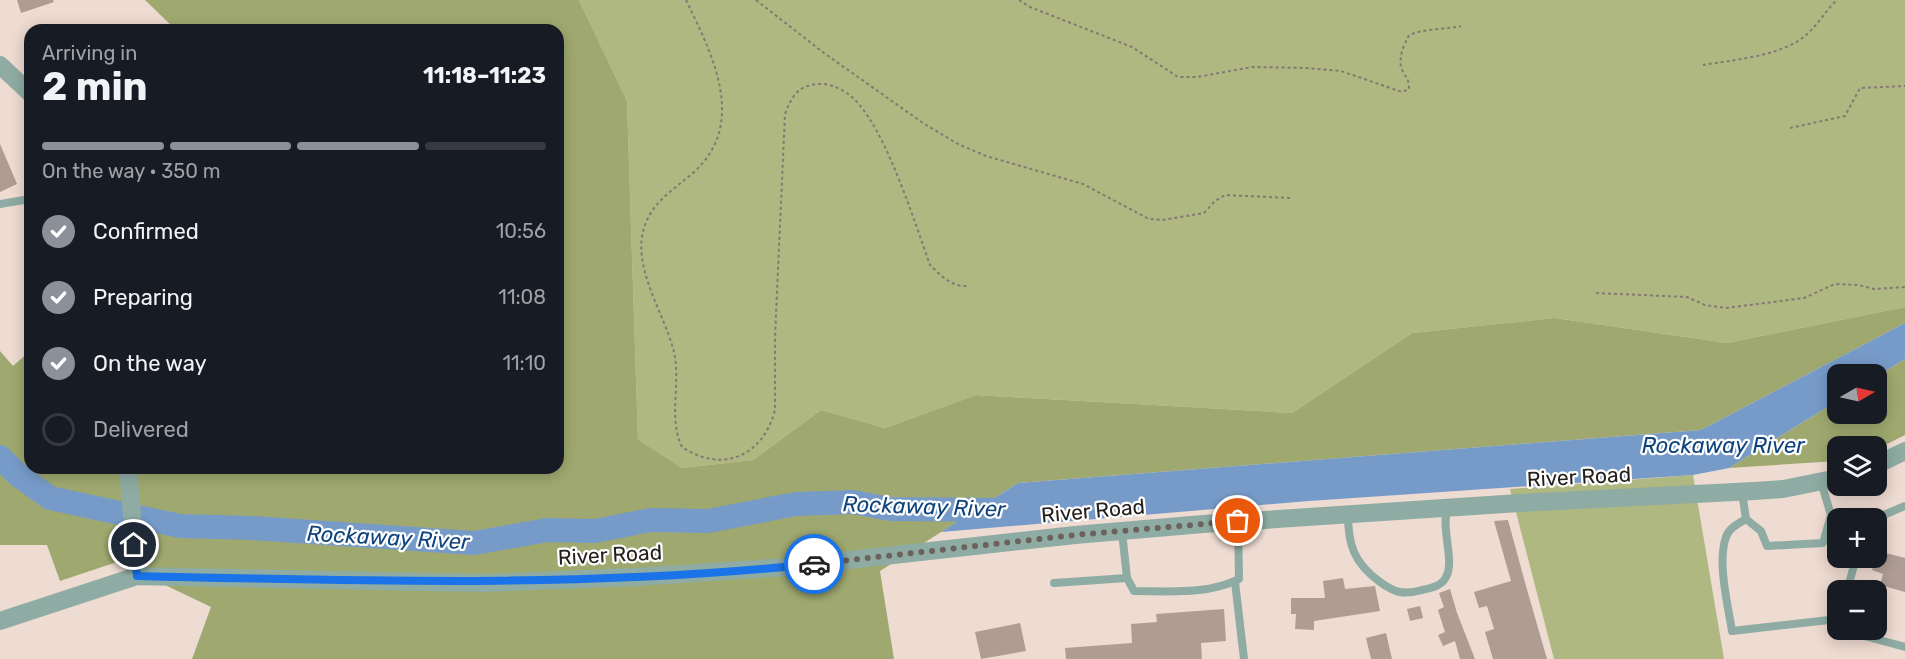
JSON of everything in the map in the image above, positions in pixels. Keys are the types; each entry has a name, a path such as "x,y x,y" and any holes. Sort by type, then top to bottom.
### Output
{"street":[{"path":"0,65 24,87"},
{"path":"1887,460 1905,451"},
{"path":"128,474 137,576"},
{"name":"River Road","path":"0,621 137,576 482,583 636,578 785,567 1238,521 1447,507 1742,492 1783,489 1827,480"}],"lane":[{"path":"0,204 24,200"},
{"path":"1742,492 1746,519 1761,531 1767,546 1823,543 1827,529"},
{"path":"1887,514 1905,506"},
{"path":"1348,514 1351,546 1362,569 1396,593 1408,594 1435,587 1448,576 1443,521 1447,507"},
{"path":"1746,519 1734,526 1726,537 1724,574 1732,631 1827,621"},
{"path":"1122,531 1127,578 1134,591 1175,591 1226,586 1239,579 1238,521"},
{"path":"1054,583 1127,578"},
{"path":"1235,582 1244,659"},
{"path":"1879,640 1905,647"}],"path":[{"path":"686,0 718,81 723,105 720,131 714,149 705,162 657,203 645,225 642,240 644,266 675,354 676,423 682,447 695,456 725,459 748,453 761,442 772,421 775,410 775,337 785,114 791,97 799,89 825,83 839,88 861,106 873,123 893,169 930,265 943,278 967,286"},
{"path":"756,0 824,53 923,123 958,144 986,156 1083,184 1149,219 1162,220 1204,213 1215,201 1226,195 1291,198"},
{"path":"1020,0 1030,7 1132,47 1178,77 1197,77 1252,66 1307,68 1341,71 1402,92 1409,89 1409,79 1401,69 1402,50 1409,34 1425,28 1441,30 1461,26"},
{"path":"1703,65 1755,56 1788,46 1806,36 1837,0"},
{"path":"1790,128 1845,116 1860,88 1905,86"},
{"path":"1596,293 1687,297 1705,305 1726,309 1804,298 1835,284 1859,285 1874,290 1905,287"}],"green space":[{"path":"145,0 579,0 627,101 638,440 682,468 753,460 821,410 885,428 976,395 1292,413 1412,333 1555,318 1727,343 1905,307 1905,323 1701,430 1018,483 880,571 894,659 192,659 211,607 117,562 60,581 47,545 0,545 0,351 13,366 24,356 24,474 564,474 564,24 170,24"},
{"path":"579,0 1905,0 1905,307 1727,343 1555,318 1412,333 1292,413 976,395 885,428 821,410 753,460 682,468 638,441 627,101"},
{"path":"1905,359 1905,435 1887,444 1887,436 1827,436 1827,462 1729,468 1827,407 1827,424 1887,424 1887,370"},
{"path":"1693,475 1724,659 1554,659 1510,489"}],"water":[{"name":"Rockaway River","path":"1905,323 1905,359 1887,370 1887,364 1827,364 1827,407 1729,468 1693,475 1309,501 941,532 1018,483 1701,430"}],"building":[{"path":"17,0 53,0 54,2 21,13"},
{"path":"0,144 17,184 0,192"},
{"path":"1508,520 1547,659 1493,659 1485,632 1494,629 1487,606 1479,608 1474,592 1511,581 1494,521"},
{"path":"1887,553 1905,558 1905,592 1887,587 1887,580 1881,580 1883,574 1872,570 1873,568 1887,568"},
{"path":"1343,578 1345,589 1375,586 1380,611 1314,621 1314,630 1295,629 1296,614 1291,614 1291,598 1325,598 1323,581"},
{"path":"1450,589 1475,659 1460,659 1455,641 1443,646 1438,635 1445,632 1438,610 1444,607 1439,593"},
{"path":"1420,606 1423,618 1410,621 1407,609"},
{"path":"1224,609 1226,641 1201,643 1202,659 1066,659 1065,648 1132,643 1131,624 1157,622 1156,614"},
{"path":"1020,623 1026,651 981,659 975,632"},
{"path":"1386,633 1392,659 1371,659 1366,638"}],"waterway":[{"name":"Rockaway River","path":"0,457 18,475 50,498 180,526 252,528 474,543 547,530 595,531 650,520 708,521 796,504 853,502 889,509 1009,510"}],"way so far":[{"path":"814,564 1075,535 1238,521"}],"route":[{"path":"134,545 137,576 196,578 482,583 636,578 814,564"}]}
